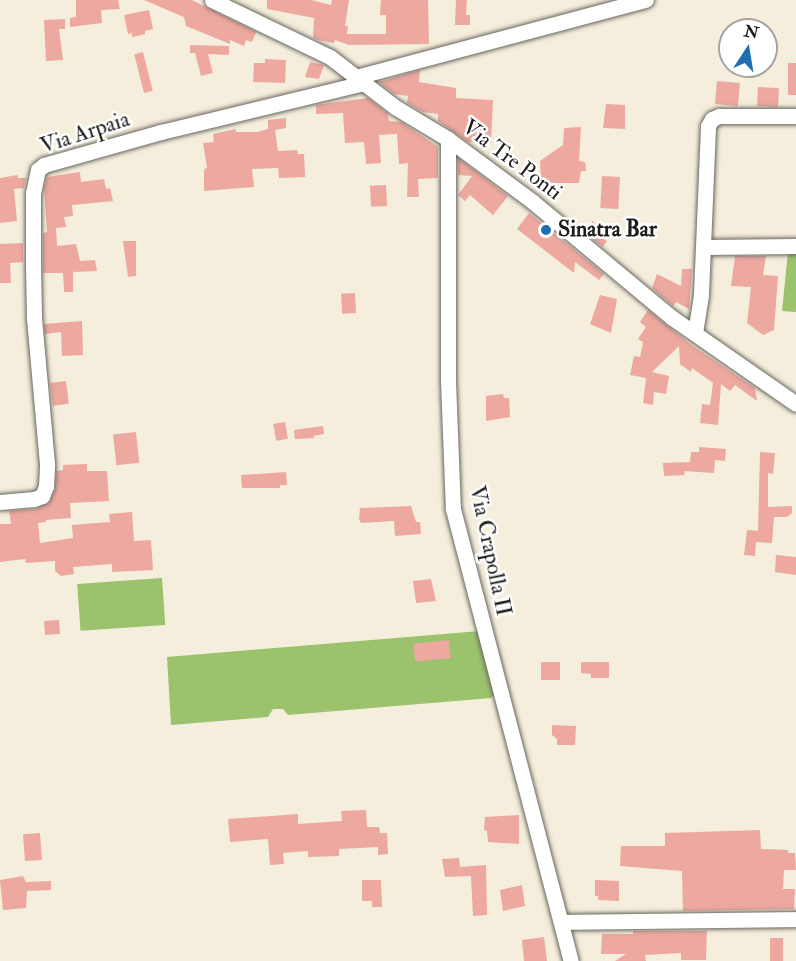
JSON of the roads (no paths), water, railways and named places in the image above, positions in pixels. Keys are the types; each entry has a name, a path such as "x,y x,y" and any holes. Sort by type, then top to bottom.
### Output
{"street":[{"name":"Via Tre Ponti","path":"212,0 330,57 395,107 448,139 533,202 671,317 796,404"},
{"path":"361,80 646,0"},
{"name":"Via Arpaia","path":"0,502 34,499 42,496 46,486 46,453 34,317 33,193 38,171 44,165 161,132 361,80"},
{"path":"695,333 704,247 708,126 712,119 719,116 796,116"},
{"name":"Via Crapolla II","path":"448,139 448,381 453,509 572,961"},
{"path":"704,247 796,246"},
{"path":"562,922 796,919"}],"place":[{"name":"Sinatra Bar","path":"546,230"}]}
